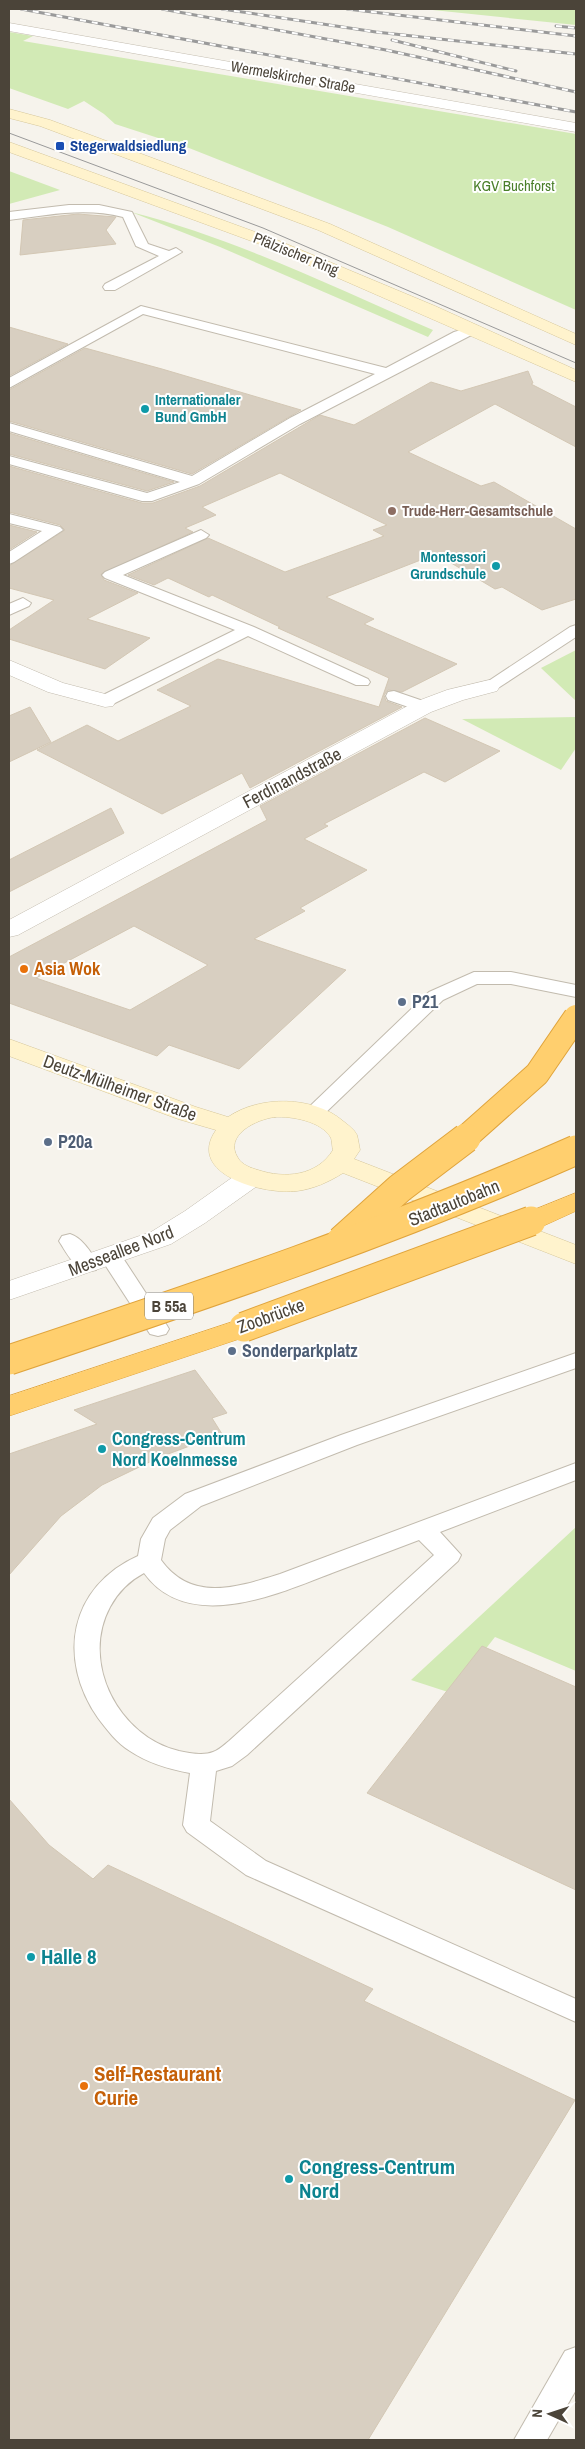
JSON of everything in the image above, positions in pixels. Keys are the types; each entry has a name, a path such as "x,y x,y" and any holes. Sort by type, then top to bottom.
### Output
{"highway":[{"path":"329,1252 400,1188 482,1126 538,1074 576,1017"},
{"name":"Stadtautobahn","path":"329,1252 495,1188 576,1150"},
{"name":"B 55a","path":"531,1221 576,1201"},
{"path":"531,1221 576,1210"},
{"name":"Zoobrücke","path":"9,1406 244,1326 531,1221"},
{"name":"B 55a","path":"9,1360 329,1252"}],"main road":[{"name":"Pfälzischer Ring","path":"9,111 324,227 576,340"},
{"name":"Pfälzischer Ring","path":"9,147 271,243 474,330 576,377"},
{"name":"Deutz-Mülheimer Straße","path":"9,1047 188,1113 231,1126"},
{"path":"292,1109 314,1113 330,1120 347,1140 347,1152 341,1163 318,1178 303,1182 268,1183 250,1178 235,1170 225,1160 221,1148 223,1137 231,1126 247,1116 268,1110 292,1109"},
{"path":"341,1163 576,1255"}],"street":[{"name":"Wermelskircher Straße","path":"9,27 576,128"},
{"path":"9,666 22,674 68,692 105,701"},
{"name":"Ferdinandstraße","path":"9,930 423,707 455,695 489,686"},
{"name":"Messeallee Nord","path":"9,1291 160,1238 180,1228 218,1199 250,1178"}],"lane":[{"path":"9,216 88,208 114,210 128,215 139,244 146,249 170,255"},
{"path":"110,287 182,248"},
{"path":"9,384 141,310 388,373"},
{"path":"9,460 147,498 174,490 194,481 295,421 459,335 474,330"},
{"path":"9,427 194,481"},
{"path":"9,519 55,530 9,558"},
{"path":"201,535 110,575 248,630 362,682"},
{"path":"105,701 248,630"},
{"name":"Ferdinandstraße","path":"489,686 576,630"},
{"path":"394,696 423,707"},
{"path":"314,1113 436,996 474,978 512,978 576,991"},
{"path":"70,1241 99,1261 158,1329"},
{"path":"576,1360 349,1440 193,1500 157,1527 150,1544 149,1561 161,1578 176,1589 195,1595 244,1594 290,1580 576,1471"},
{"path":"149,1561 123,1574 94,1608 88,1635 86,1664 102,1706 118,1728 133,1741 157,1756 180,1762 204,1764 223,1759 238,1748 449,1555 422,1530"},
{"path":"204,1764 196,1825 256,1868 576,2011"},
{"path":"530,2440 576,2362"}],"green space":[{"path":"423,9 576,9 576,25"},
{"name":"KGV Buchforst","path":"9,32 33,36 23,41 576,134 576,310 388,227 189,148 115,124 84,101 68,109 9,88"},
{"path":"9,171 60,190 9,204"},
{"path":"131,212 170,223 247,250 433,330 428,337 220,247"},
{"path":"576,650 576,701 541,668"},
{"path":"576,717 576,748 561,770 462,719"},
{"path":"576,1527 576,1671 495,1637 451,1693 411,1680"}],"building":[{"path":"78,214 116,217 106,230 116,244 20,255 23,220"},
{"path":"9,327 68,344 9,376"},
{"name":"Internationaler Bund GmbH","path":"85,348 301,410 192,474 9,421 9,390"},
{"path":"528,371 533,383 531,384 576,407 576,447 495,404 408,452 481,486 494,482 576,529 576,599 542,610 502,587 495,589 436,554 326,597 374,619 364,624 457,664 402,692 388,690 384,695 386,701 402,707 250,788 242,773 162,814 37,750 87,725 118,741 191,706 157,690 218,659 379,707 389,678 278,628 280,627 212,595 209,597 168,578 154,585 128,575 208,538 285,572 384,536 373,530 387,525 280,473 202,507 216,515 185,528 193,532 101,574 104,580 138,593 87,619 150,638 105,669 9,639 9,630 54,600 9,588 9,566 65,530 60,525 9,512 9,466 142,503 153,503 200,486 320,415 354,425 431,382 461,391"},
{"path":"9,433 174,482 147,491 9,454"},
{"path":"9,525 37,532 9,550"},
{"path":"30,707 51,742 9,762 9,716"},
{"path":"425,718 500,751 445,782 424,772 324,824 328,826 304,839 367,870 300,908 305,911 254,939 346,970 239,1069 169,1045 157,1056 9,1003 9,957 267,820 260,806","holes":["134,926 208,965 130,1010 36,978"]},
{"path":"111,808 124,833 9,892 9,860"},
{"name":"Congress-Centrum Nord Koelnmesse","path":"195,1370 227,1413 212,1418 222,1434 160,1457 102,1485 61,1516 9,1575 9,1454 97,1424 74,1410"},
{"path":"482,1646 576,1687 576,1890 367,1793"},
{"name":"Congress-Centrum Nord","path":"9,1799 49,1845 93,1879 108,1865 373,1989 364,2001 575,2100 368,2440 9,2440"}],"tram line":[{"path":"9,133 263,228 576,363"}],"railway":[{"path":"21,9 576,112"},
{"path":"162,9 386,50 576,92"},
{"path":"222,9 376,32 576,54"},
{"path":"347,9 576,36"},
{"path":"556,26 576,28"},
{"path":"392,40 516,71"}],"place":[{"name":"Stegerwaldsiedlung","path":"60,146"},
{"name":"Internationaler Bund GmbH","path":"145,409"},
{"name":"Trude-Herr-Gesamtschule","path":"392,511"},
{"name":"Montessori Grundschule","path":"496,566"},
{"name":"Asia Wok","path":"24,969"},
{"name":"P21","path":"402,1002"},
{"name":"P20a","path":"48,1142"},
{"name":"Sonderparkplatz","path":"232,1351"},
{"name":"Congress-Centrum Nord Koelnmesse","path":"102,1449"},
{"name":"Halle 8","path":"31,1957"},
{"name":"Self-Restaurant Curie","path":"84,2086"},
{"name":"Congress-Centrum Nord","path":"289,2179"}]}
